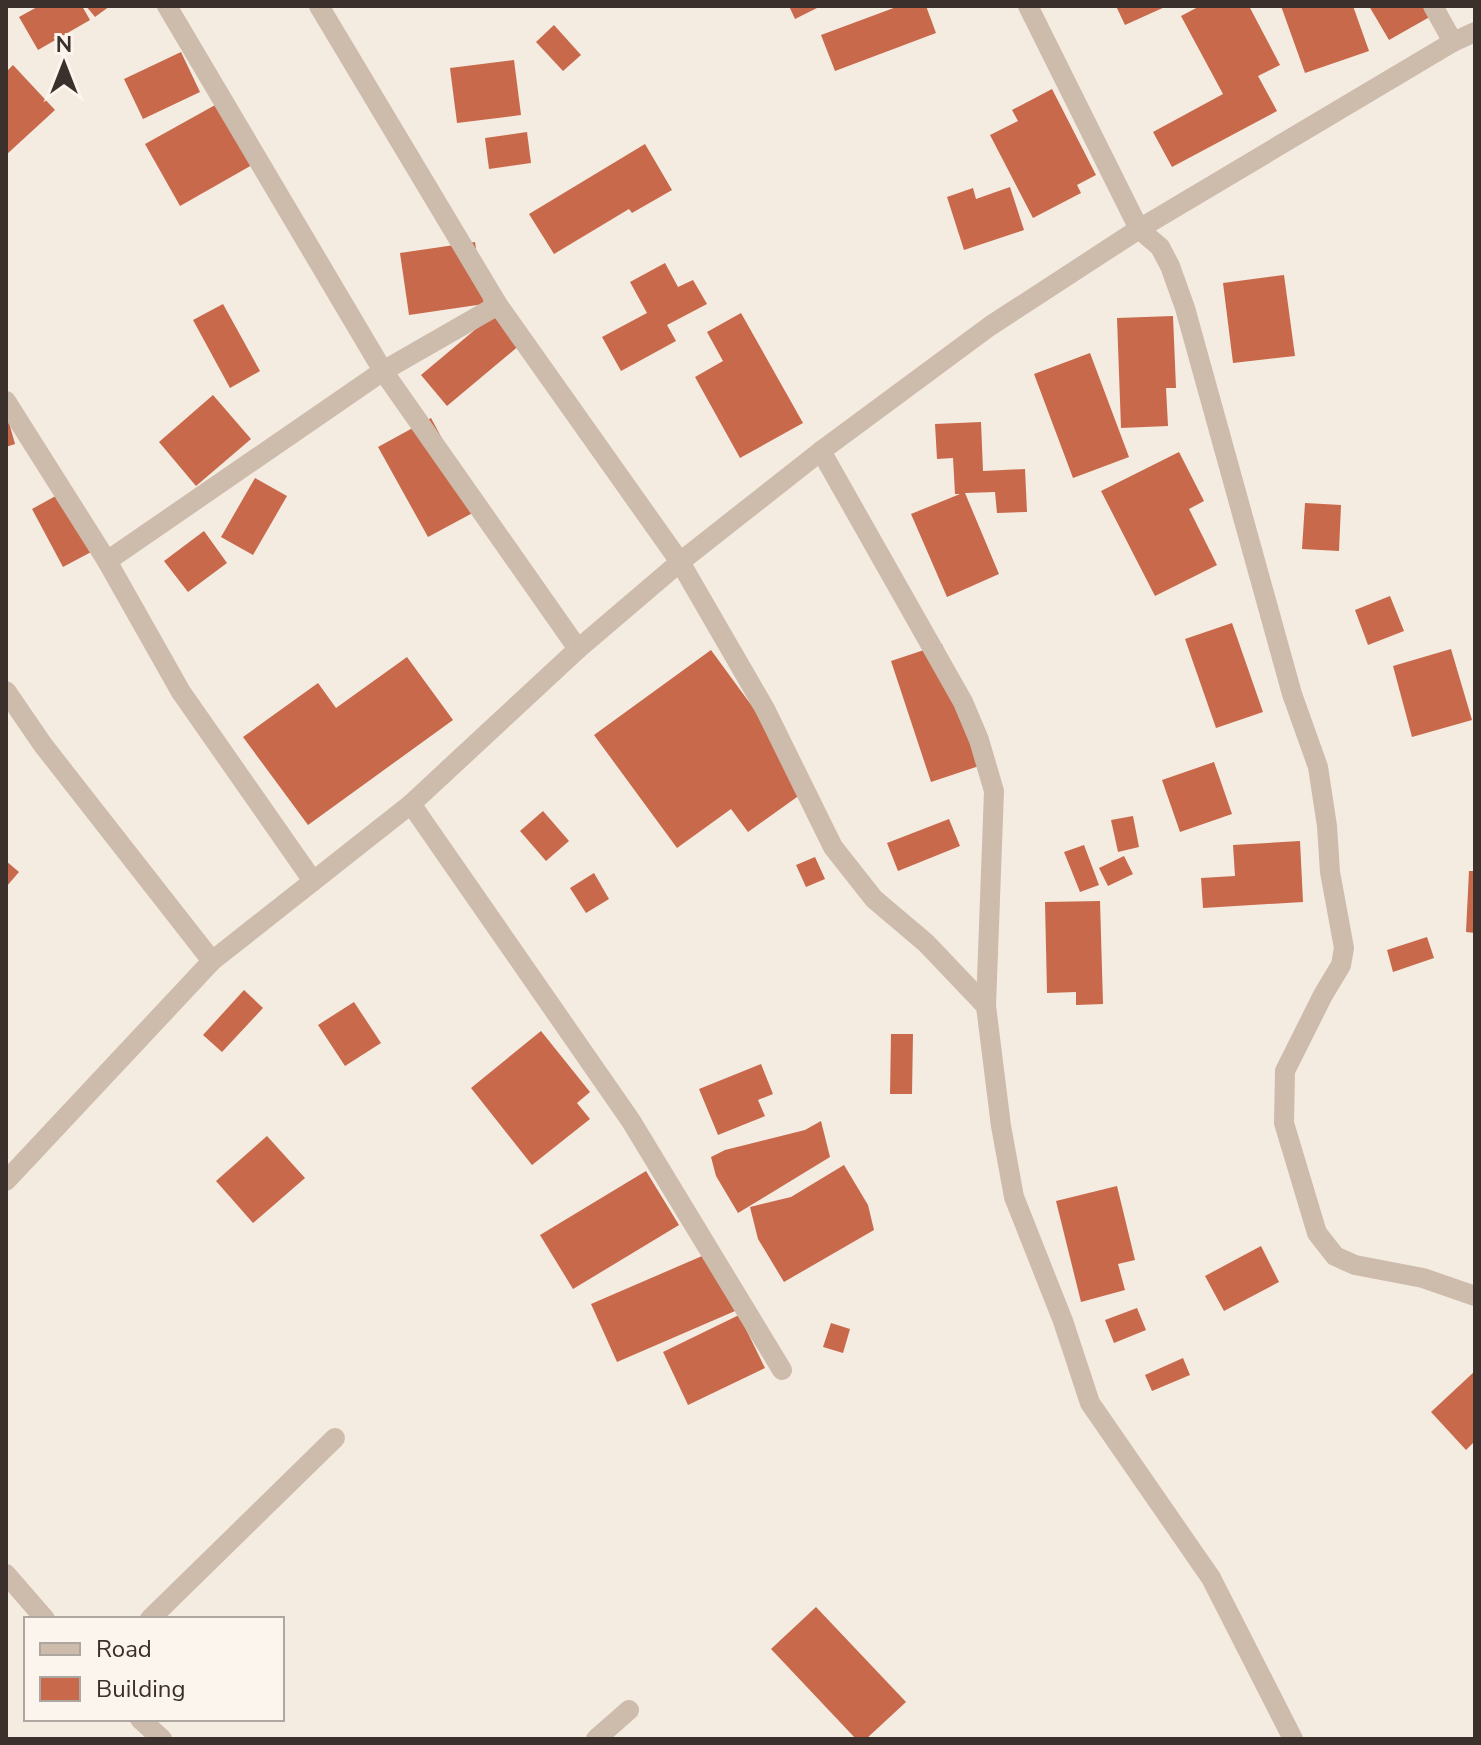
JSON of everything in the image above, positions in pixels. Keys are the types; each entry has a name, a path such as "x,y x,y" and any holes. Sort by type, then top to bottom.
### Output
{"street":[{"path":"167,6 383,371 578,649"},
{"path":"319,6 498,305 680,562 765,709 833,847 874,899 926,943 986,1006"},
{"path":"1028,6 1139,229 1160,247 1170,266 1185,308 1292,694 1318,767 1330,872 1344,948 1341,965 1285,1071 1284,1123 1317,1233 1335,1256 1355,1265 1423,1278 1475,1296"},
{"path":"1433,6 1453,42"},
{"path":"6,1181 212,961 411,804 578,649 680,562 821,451 990,326 1139,229 1453,42 1475,32"},
{"path":"107,561 383,371 498,305"},
{"path":"6,401 107,561 181,692 313,881"},
{"path":"821,451 963,702 994,791 986,1006 1001,1126 1014,1197 1063,1321 1090,1403 1211,1578 1293,1739"},
{"path":"6,691 43,745 212,961"},
{"path":"411,804 631,1121 782,1370"},
{"path":"152,1617 335,1438"},
{"path":"6,1574 43,1617"},
{"path":"596,1739 629,1710"},
{"path":"142,1721 162,1739"}],"building":[{"path":"39,6 82,6 90,20 38,50 19,17"},
{"path":"86,6 110,6 95,17"},
{"path":"789,6 821,6 795,19"},
{"path":"899,6 926,6 936,33 835,71 821,35"},
{"path":"1116,6 1167,6 1125,25"},
{"path":"1200,6 1249,6 1280,65 1258,76 1277,111 1172,167 1153,132 1223,94 1181,16"},
{"path":"1281,6 1353,6 1369,51 1305,73"},
{"path":"1369,6 1440,6 1442,10 1389,40"},
{"path":"554,25 581,55 563,71 536,42"},
{"path":"181,52 200,92 143,119 124,79"},
{"path":"514,60 521,115 457,123 450,68"},
{"path":"13,65 55,110 6,155 6,72"},
{"path":"1052,89 1096,175 1077,185 1081,193 1033,218 990,135 1018,121 1012,110"},
{"path":"226,99 261,160 180,206 145,144"},
{"path":"527,132 531,163 489,169 485,138"},
{"path":"645,144 672,190 632,213 629,209 554,254 529,214"},
{"path":"1010,187 1024,230 964,250 947,197 973,188 976,199"},
{"path":"475,242 484,304 409,315 400,253"},
{"path":"665,263 678,287 693,280 707,304 667,325 676,341 621,371 602,337 647,313 630,282"},
{"path":"1284,275 1295,356 1233,363 1223,283"},
{"path":"223,304 260,371 230,388 193,320"},
{"path":"495,313 521,344 447,406 421,375"},
{"path":"741,313 803,423 740,458 695,377 723,361 707,332"},
{"path":"1173,316 1176,388 1166,388 1168,426 1121,428 1117,318"},
{"path":"1090,353 1129,457 1073,478 1034,374"},
{"path":"213,395 251,439 196,486 159,442"},
{"path":"6,412 15,444 6,447"},
{"path":"431,418 480,509 428,537 378,447"},
{"path":"981,422 983,471 1025,469 1027,512 997,513 995,492 965,493 999,574 947,597 911,514 960,494 955,494 953,458 937,459 935,424"},
{"path":"1179,452 1204,501 1189,509 1217,565 1155,596 1101,491"},
{"path":"255,478 287,496 253,555 221,537"},
{"path":"61,493 93,551 63,567 32,509"},
{"path":"1305,503 1341,505 1339,551 1302,549"},
{"path":"204,531 227,563 188,592 164,561"},
{"path":"1390,596 1404,631 1368,645 1355,610"},
{"path":"1232,623 1263,712 1216,728 1185,639"},
{"path":"942,644 982,765 931,782 891,661"},
{"path":"1451,649 1472,720 1412,737 1393,666"},
{"path":"711,650 811,787 748,832 731,809 677,848 594,735"},
{"path":"407,657 453,720 308,825 243,737 318,683 336,708"},
{"path":"1214,762 1232,814 1180,832 1162,780"},
{"path":"543,811 569,841 546,861 520,831"},
{"path":"1133,816 1139,847 1118,852 1111,820"},
{"path":"949,819 960,846 898,871 887,843"},
{"path":"1300,841 1303,902 1203,908 1201,878 1235,876 1233,845"},
{"path":"1084,845 1099,885 1080,892 1064,852"},
{"path":"1124,856 1133,874 1108,886 1099,868"},
{"path":"815,857 825,879 806,887 796,865"},
{"path":"6,861 19,872 6,887"},
{"path":"1469,871 1475,871 1475,933 1466,932"},
{"path":"594,873 609,899 586,913 570,888"},
{"path":"1100,901 1103,1004 1076,1005 1076,992 1047,993 1045,902"},
{"path":"1427,937 1434,958 1393,972 1387,950"},
{"path":"244,990 263,1008 222,1052 203,1035"},
{"path":"354,1002 381,1043 345,1066 318,1025"},
{"path":"541,1031 590,1092 577,1103 590,1119 532,1165 471,1088"},
{"path":"891,1034 913,1034 912,1094 890,1094"},
{"path":"761,1064 773,1094 758,1100 765,1116 718,1135 699,1089"},
{"path":"821,1121 830,1157 738,1213 716,1176 711,1157 725,1150 805,1130"},
{"path":"267,1136 305,1178 253,1223 216,1181"},
{"path":"844,1165 868,1205 874,1230 784,1282 758,1239 750,1207 791,1197"},
{"path":"646,1171 679,1225 573,1289 540,1235"},
{"path":"1117,1186 1135,1260 1118,1264 1125,1290 1081,1302 1056,1201"},
{"path":"1261,1246 1279,1282 1224,1311 1205,1276"},
{"path":"716,1250 742,1308 617,1362 591,1304"},
{"path":"1137,1308 1146,1330 1114,1343 1105,1320"},
{"path":"739,1315 765,1368 688,1405 663,1352"},
{"path":"831,1323 850,1329 843,1353 823,1347"},
{"path":"1183,1358 1190,1375 1152,1391 1145,1375"},
{"path":"1475,1371 1475,1441 1466,1450 1431,1412"},
{"path":"816,1607 906,1702 866,1739 856,1739 771,1649"}]}
